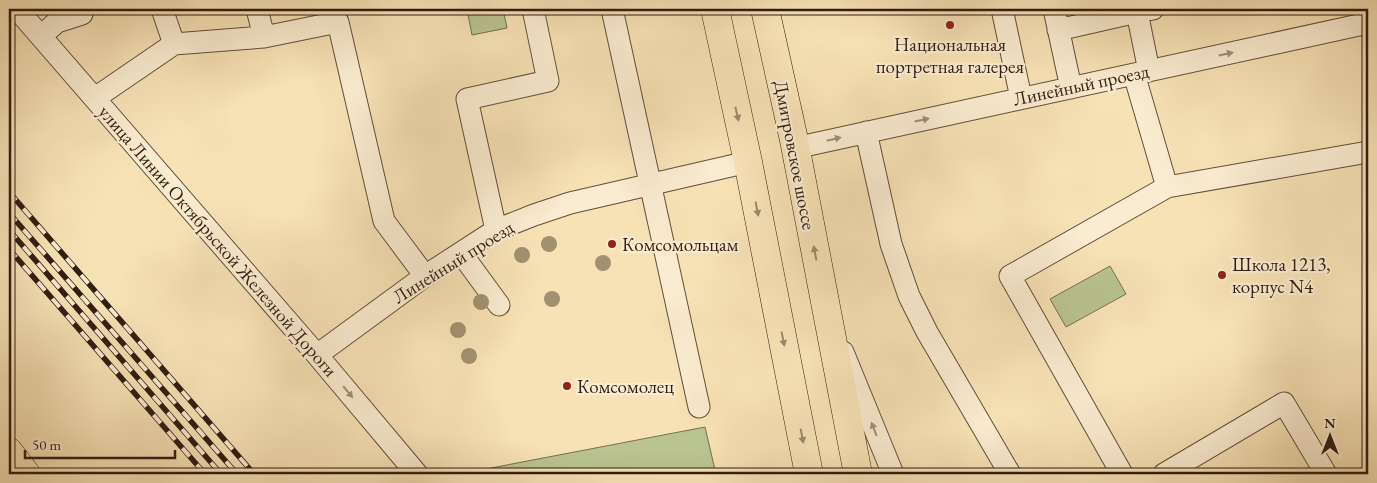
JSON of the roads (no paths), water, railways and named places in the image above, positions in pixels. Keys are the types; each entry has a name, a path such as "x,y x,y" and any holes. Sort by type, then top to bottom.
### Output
{"main road":[{"path":"705,9 727,67"},
{"path":"715,9 748,162 809,474"},
{"name":"Дмитровское шоссе","path":"765,9 794,144 858,474"},
{"path":"779,9 794,144"},
{"path":"9,452 26,474"}],"street":[{"name":"улица Линии Октябрьской Железной Дороги","path":"18,9 317,355 417,474"},
{"path":"162,9 174,44"},
{"path":"258,9 264,37"},
{"path":"496,230 467,99 548,81 532,9"},
{"path":"612,9 699,407"},
{"path":"1002,9 1021,98"},
{"path":"1054,9 1071,88"},
{"path":"1058,30 1145,10 1142,73 1167,187"},
{"path":"42,35 57,22 82,14"},
{"path":"95,98 174,44 264,37 338,22 384,221 425,276"},
{"name":"Линейный проезд","path":"794,144 866,132 1368,23"},
{"path":"866,132 891,244 909,296 1010,474"},
{"path":"1122,474 1010,276 1167,187 1368,152"},
{"name":"Линейный проезд","path":"317,355 425,276 496,230 570,203 748,162"},
{"path":"461,253 499,305"},
{"path":"824,301 893,474"},
{"path":"1164,474 1284,403 1326,474"}],"railway":[{"path":"9,192 254,474"},
{"path":"9,213 237,474"},
{"path":"9,230 221,474"},
{"path":"9,249 205,474"}],"place":[{"name":"Национальная портретная галерея","path":"950,25"},
{"name":"Комсомольцам","path":"612,244"},
{"name":"Школа 1213, корпус N4","path":"1222,275"},
{"name":"Комсомолец","path":"567,386"}]}
